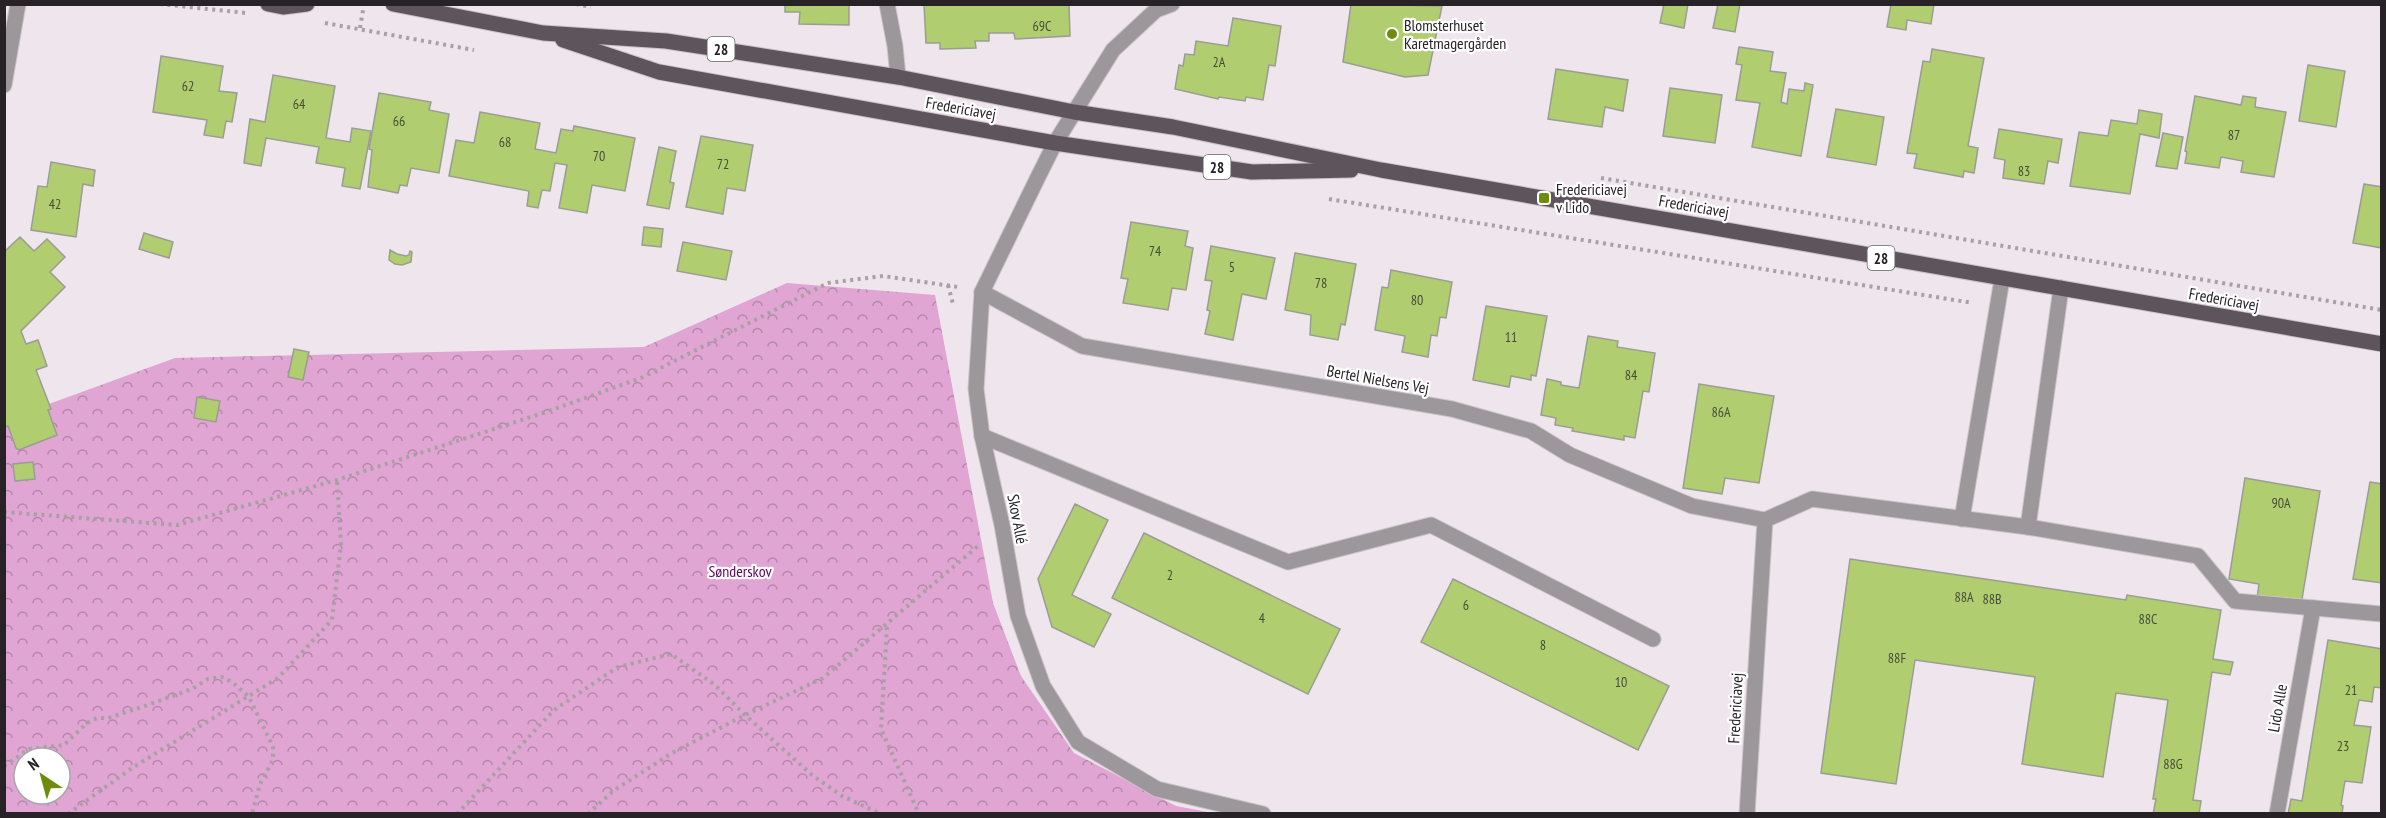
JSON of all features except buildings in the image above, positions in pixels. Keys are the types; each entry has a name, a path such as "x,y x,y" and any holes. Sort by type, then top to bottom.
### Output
{"main road":[{"path":"268,4 283,7 307,4"},
{"name":"Fredericiavej","path":"393,4 543,33 666,41 898,77 1074,112 1173,127 1381,170 2382,345"},
{"name":"Fredericiavej","path":"543,33 659,72 1055,143 1252,172 1381,170"}],"street":[{"path":"4,85 18,4"},
{"path":"887,4 898,77"},
{"name":"Skov Allé","path":"1172,4 1156,10 1113,50 1055,143 982,292 975,389 982,436 1002,525 1018,616 1043,686 1078,742 1157,789 1263,813"},
{"path":"1962,519 2002,279"},
{"path":"2028,527 2061,288"},
{"name":"Bertel Nielsens Vej","path":"982,292 1082,346 1452,409 1531,431 1570,455 1692,506 1764,520"},
{"path":"982,436 1288,562 1431,525 1653,639"},
{"path":"1764,520 1812,499 2028,527 2198,556 2235,601 2382,614"},
{"name":"Fredericiavej","path":"1747,813 1764,520"},
{"name":"Lido Alle","path":"2277,813 2313,608"}],"path":[{"path":"360,28 364,4"},
{"path":"4,512 177,525 336,480 543,413 641,378 828,283 883,276 948,284 982,292"},
{"path":"68,813 132,768 278,678 332,620 341,544 336,480"},
{"path":"588,813 613,791 672,753 823,678 887,626 1002,525"},
{"path":"887,626 880,729 919,813"},
{"path":"457,813 554,710 618,667 671,654 715,685 812,776 842,796 881,813"},
{"path":"4,766 29,749 64,745 87,723 97,718 108,718 145,706 192,689 208,679 222,677 232,682 249,697 273,747 273,760 260,784 252,813"}],"green space":[{"name":"Sønderskov","path":"787,283 935,295 993,603 1021,676 1074,753 1176,806 1213,813 5,814 5,420 175,358 644,347"}],"place":[{"name":"Blomsterhuset Karetmagergården","path":"1392,34"},
{"name":"Fredericiavej v Lido","path":"1544,198"}]}
